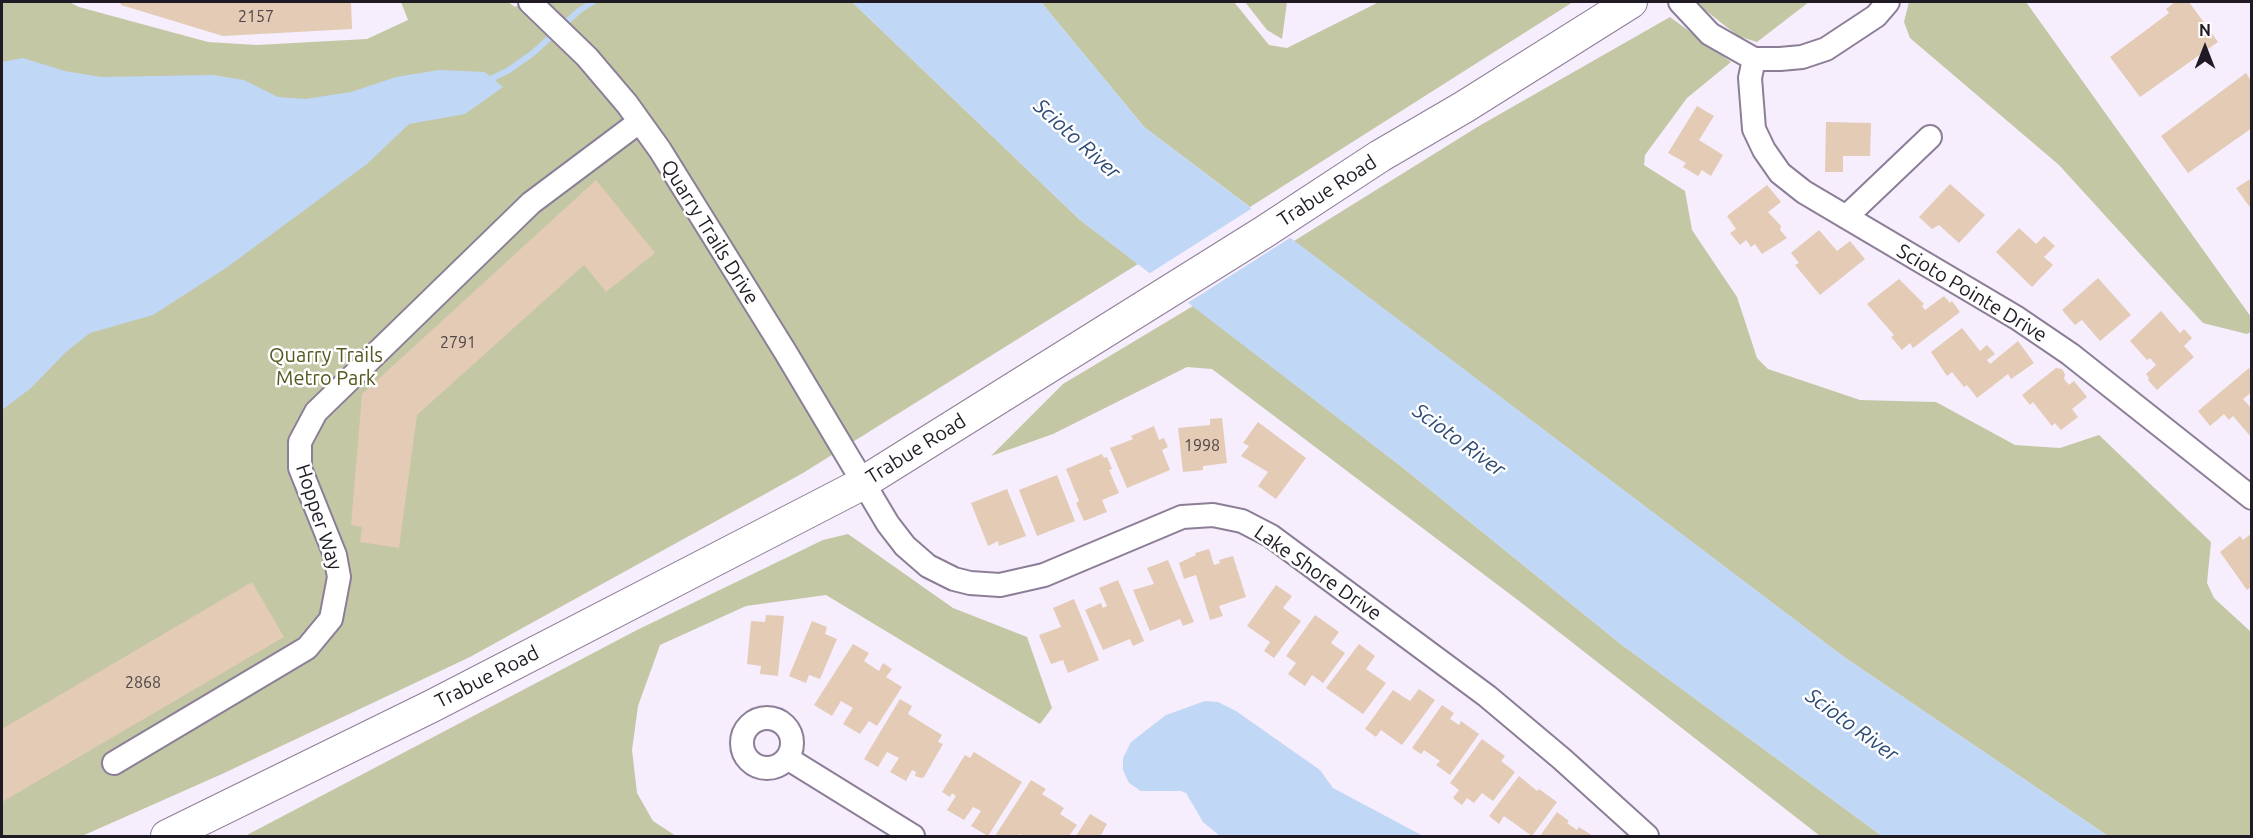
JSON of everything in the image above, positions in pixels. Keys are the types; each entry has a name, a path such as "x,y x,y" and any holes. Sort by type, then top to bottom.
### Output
{"main road":[{"name":"Trabue Road","path":"166,837 432,706 863,483 1264,232 1380,156 1631,2"}],"street":[{"name":"Quarry Trails Drive","path":"531,2 587,57 660,150 863,483"},
{"path":"1680,2 1710,34 1754,59 1802,57 1826,49 1876,16 1888,2"},
{"name":"Scioto Pointe Drive","path":"1754,59 1750,78 1754,129 1764,150 1780,172 1804,192 2044,336 2252,498"},
{"name":"Hopper Way","path":"114,763 307,648 331,619 339,577 337,566 300,468 300,442 316,412 531,203 639,122"},
{"path":"1846,217 1930,137"},
{"name":"Lake Shore Drive","path":"863,483 888,524 915,557 941,573 970,583 1000,585 1044,575 1182,517 1213,515 1242,521 1271,536 1487,696 1562,759 1647,837"},
{"path":"787,758 913,837"}],"green space":[{"name":"Quarry Trails Metro Park","path":"2,2 69,2 79,7 208,42 257,45 367,39 408,20 401,2 508,2 515,7 524,2 852,2 1079,219 1138,264 803,473 470,657 222,774 82,836 2,836"},
{"path":"1041,2 1234,2 1269,45 1287,48 1379,2 1573,2 1250,207 1144,127"},
{"path":"1245,2 1287,2 1282,39 1267,30"},
{"path":"1695,2 1809,2 1757,42 1738,36"},
{"path":"1909,2 2026,2 2251,317 2251,332 2247,334 2203,323 2059,165 1910,38 1904,22"},
{"path":"1670,17 1731,62 1687,98 1645,155 1644,165 1685,191 1692,230 1737,297 1757,358 1768,369 1860,400 1936,402 2015,445 2060,448 2099,435 2211,542 2207,583 2214,598 2251,632 2251,836 2108,836 1844,657 1294,241 1479,126"},
{"path":"1193,306 1402,467 1622,645 1882,836 1820,836 1523,604 1212,369 1187,367 1053,434 991,456 1063,384"},
{"path":"848,534 953,608 1027,637 1052,708 1040,724 826,595 746,606 660,645 638,706 632,750 637,793 653,821 676,836 245,836 637,630 823,540"}],"water":[{"name":"Scioto River","path":"852,2 1041,2 1144,127 1844,657 2108,836 1882,836 1622,645 1402,467 1079,219"},
{"path":"23,58 65,71 101,77 213,75 244,80 278,97 305,99 351,92 396,77 439,70 485,72 503,87 465,114 409,124 367,164 226,268 153,315 90,333 66,352 31,388 2,410 2,62"},
{"path":"1205,701 1218,702 1236,711 1320,770 1333,788 1423,836 1220,836 1203,822 1186,793 1141,791 1129,783 1123,770 1123,758 1131,742 1166,715"}],"pier":[{"path":"1254,207 1293,236 1186,304 1147,275"}],"building":[{"path":"120,2 351,2 352,29 223,36 121,5"},
{"path":"2175,2 2189,2 2218,42 2140,97 2110,57 2169,13 2166,9"},
{"path":"2246,73 2252,82 2252,128 2188,173 2161,136"},
{"path":"1697,106 1714,116 1699,140 1723,155 1711,176 1702,170 1698,176 1683,167 1686,163 1668,153"},
{"path":"1826,122 1871,123 1870,156 1843,156 1843,172 1825,172"},
{"path":"2252,178 2252,210 2236,188"},
{"path":"596,180 655,253 606,292 584,265 417,415 399,548 360,542 362,527 351,525 362,394"},
{"path":"1950,184 1985,215 1959,243 1939,225 1932,229 1919,217"},
{"path":"1767,185 1781,202 1768,212 1781,226 1780,230 1787,238 1762,254 1755,244 1751,247 1746,240 1740,245 1730,233 1736,229 1727,216"},
{"path":"2019,228 2036,244 2044,236 2055,246 2044,257 2053,265 2032,287 1996,252"},
{"path":"1819,230 1837,251 1850,241 1865,259 1820,295 1795,265 1799,263 1791,253"},
{"path":"2098,278 2131,315 2100,341 2082,320 2075,325 2062,310"},
{"path":"1899,279 1924,304 1922,306 1925,310 1944,296 1950,303 1952,301 1960,312 1913,348 1910,343 1902,350 1891,337 1894,335 1867,304"},
{"path":"2161,311 2180,333 2184,329 2192,338 2184,346 2194,357 2157,390 2146,374 2156,365 2150,358 2147,360 2130,341"},
{"path":"1962,328 1980,351 1987,345 1995,354 1987,360 1990,364 2018,341 2034,363 2011,379 2008,374 1977,398 1967,385 1964,387 1952,372 1947,376 1931,352"},
{"path":"2056,368 2062,369 2065,374 2064,379 2069,385 2074,381 2087,397 2072,409 2078,417 2061,430 2055,423 2052,426 2033,402 2030,405 2022,395"},
{"path":"2249,368 2252,372 2252,392 2243,399 2252,409 2252,438 2233,416 2229,420 2224,414 2210,426 2198,411"},
{"path":"1222,418 1227,463 1203,466 1203,470 1183,472 1178,428 1210,425 1210,419"},
{"path":"1258,422 1306,458 1276,499 1258,486 1268,472 1241,456 1249,446 1243,443"},
{"path":"1154,426 1159,440 1164,438 1168,447 1162,450 1170,470 1127,488 1110,448 1133,439 1131,436"},
{"path":"1102,454 1104,458 1107,457 1112,469 1109,470 1119,493 1102,500 1107,512 1084,521 1076,503 1079,501 1066,469"},
{"path":"1057,475 1075,521 1037,536 1019,490"},
{"path":"1007,489 1026,536 999,546 998,541 988,546 971,503"},
{"path":"2252,533 2252,591 2249,588 2247,590 2220,552 2240,536 2243,540"},
{"path":"1209,549 1214,565 1220,563 1219,560 1233,556 1246,597 1219,606 1223,616 1210,620 1196,575 1184,579 1179,563 1196,555 1195,553"},
{"path":"1168,560 1194,622 1183,626 1180,619 1150,631 1133,590 1154,584 1147,568"},
{"path":"1118,580 1144,641 1133,646 1130,639 1103,650 1085,610 1101,603 1103,608 1107,606 1099,588"},
{"path":"252,582 284,637 2,802 2,729"},
{"path":"1276,585 1292,596 1283,608 1301,621 1274,658 1264,651 1270,642 1247,626"},
{"path":"1074,599 1099,660 1068,673 1063,660 1051,664 1039,635 1061,627 1053,608"},
{"path":"766,615 784,616 778,676 760,674 761,666 747,664 751,621 765,622"},
{"path":"1315,615 1339,632 1331,643 1345,653 1323,683 1312,675 1305,686 1288,674 1296,663 1286,656"},
{"path":"812,621 827,627 825,634 837,639 820,679 809,675 806,683 789,676"},
{"path":"853,644 869,653 864,661 879,671 883,663 892,669 886,677 902,687 877,726 869,721 860,734 843,724 853,708 841,701 832,716 814,705"},
{"path":"1359,644 1375,656 1366,669 1386,683 1363,714 1326,688"},
{"path":"1419,689 1435,700 1402,745 1381,730 1376,737 1365,729 1393,690 1410,701"},
{"path":"900,699 912,706 908,714 942,735 938,742 943,744 924,777 915,776 916,772 912,770 906,781 890,772 899,758 887,752 878,767 864,759"},
{"path":"1442,705 1454,713 1450,719 1459,725 1461,721 1479,734 1450,775 1436,765 1440,761 1424,750 1421,754 1412,748"},
{"path":"1482,739 1505,756 1501,761 1515,772 1493,801 1482,793 1474,803 1467,798 1462,805 1453,798 1459,790 1450,783"},
{"path":"974,752 1022,782 988,836 971,826 981,811 973,807 964,820 947,810 956,796 952,793 950,797 942,792 965,755 970,758"},
{"path":"1519,776 1537,791 1539,789 1557,802 1532,836 1504,816 1499,824 1489,816"},
{"path":"1031,780 1046,789 1042,794 1064,808 1060,814 1077,825 1069,836 1022,836 1019,834 1017,836 995,836"},
{"path":"1557,812 1577,830 1579,827 1593,836 1540,836"},
{"path":"1090,814 1107,824 1101,835 1104,836 1076,836"}],"waterway":[{"path":"562,26 593,2"},
{"path":"485,82 509,70 555,33"}]}
